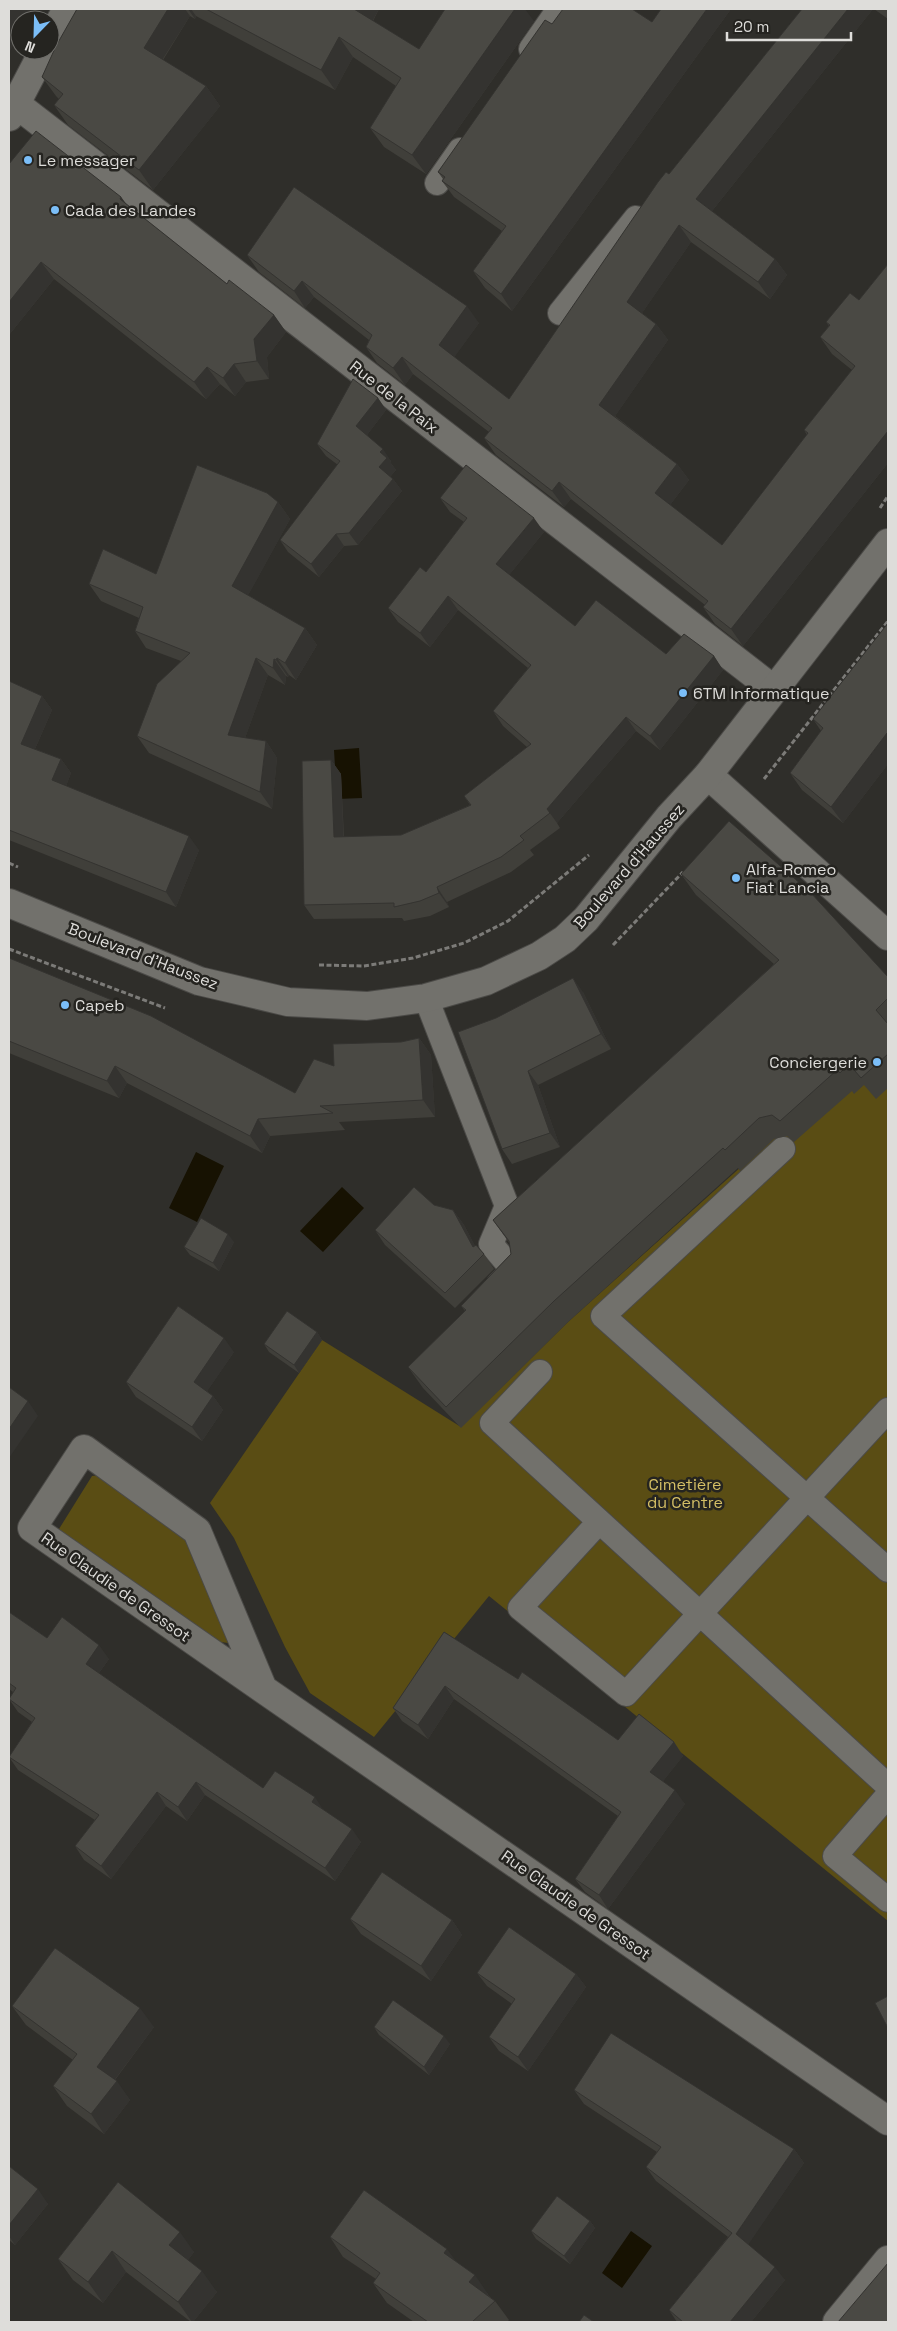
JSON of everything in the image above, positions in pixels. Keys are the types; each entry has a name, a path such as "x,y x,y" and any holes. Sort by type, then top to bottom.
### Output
{"street":[{"path":"60,22 67,9"},
{"path":"12,110 39,60"},
{"name":"Rue de la Paix","path":"12,110 773,689"},
{"name":"Boulevard d'Haussez","path":"9,903 199,981 288,1002 367,1006 426,998 486,981 539,956 565,939 586,919 670,817 708,775 888,543"},
{"path":"708,775 744,805 888,936"},
{"name":"Rue Claudie de Gressot","path":"263,1689 197,1531 84,1449 32,1528 263,1689 888,2121"},
{"path":"837,2322 888,2260"}],"lane":[{"path":"520,64 559,9"},
{"path":"436,183 470,136"},
{"path":"560,313 652,199"},
{"path":"426,998 507,1206 491,1244 513,1270 485,1298"},
{"path":"783,1149 603,1316 888,1570"},
{"path":"540,1372 492,1424 888,1786"},
{"path":"599,1522 520,1608 626,1694 888,1410"},
{"path":"888,1795 835,1856 888,1900"}],"path":[{"path":"876,512 888,496"},
{"path":"744,805 888,621"},
{"path":"314,965 364,966 414,958 464,943 508,921 592,853"},
{"path":"9,863 27,870"},
{"path":"609,947 617,942 689,867"},
{"path":"9,949 172,1011"}],"green space":[{"name":"Cimetière du Centre","path":"888,1035 888,1921 489,1596 374,1737 310,1693 285,1647 234,1538 210,1503 322,1340 461,1427 568,1322"},
{"path":"101,1475 191,1539 236,1639 228,1643 214,1641 62,1537 59,1529 92,1476"}],"shaded area":[{"path":"359,748 362,798 337,799 334,750"},
{"path":"196,1152 224,1166 197,1222 169,1208"},
{"path":"342,1187 364,1208 323,1252 300,1231"},
{"path":"631,2231 652,2246 622,2288 602,2273"}],"building":[{"path":"77,9 168,9 144,48 206,86 139,170 54,105 63,94 42,77 50,60 60,60 60,39"},
{"path":"206,9 354,9 419,49 445,9 515,9 412,155 370,128 401,78 339,37 321,70"},
{"path":"563,9 632,9 652,22 661,9 707,9 501,294 473,271 506,226 442,181 445,177 438,172 545,20 552,24"},
{"path":"802,9 848,9 696,199 775,259 758,282 679,225 627,302 656,324 599,405 677,464 655,493 722,545 808,433 804,430 855,366 820,337 830,325 826,322 850,293 859,300 888,264 888,431 731,629 703,607 708,601 559,482 552,491 484,438 492,428 402,357 393,368 366,347 372,335 302,281 294,291 247,255 294,187 467,306 439,345 509,399 658,182 666,172 669,174"},
{"path":"36,131 121,197 120,199 227,284 229,280 274,315 254,339 257,361 234,364 223,378 207,367 194,382 41,262 9,302 9,164"},
{"path":"353,379 378,398 356,426 383,449 380,452 387,458 379,467 393,479 349,533 336,534 311,564 280,540 340,461 317,444"},
{"path":"197,465 267,493 278,502 232,586 305,628 285,663 277,658 276,660 274,659 273,668 256,658 228,735 266,741 260,792 137,736 157,684 190,653 135,631 143,607 89,584 103,549 156,574"},
{"path":"466,465 534,518 496,564 575,626 596,600 666,654 684,634 714,656 650,736 626,717 547,809 550,813 520,836 524,840 501,857 437,887 439,893 420,901 394,907 394,903 304,905 302,761 331,760 334,837 401,835 471,805 464,796 531,744 493,711 531,665 448,596 420,633 388,608 420,567 426,572 467,518 440,498"},
{"path":"888,623 888,735 887,733 831,807 790,773 823,728 813,719"},
{"path":"9,681 42,696 21,744 61,759 52,780 189,836 166,892 9,830"},
{"path":"729,821 811,893 888,977 888,998 876,1010 888,1024 888,1054 861,1078 849,1064 840,1073 837,1070 780,1121 772,1115 759,1118 725,1150 723,1148 554,1301 446,1407 408,1367 466,1310 461,1306 511,1254 509,1241 493,1220 779,960 681,874"},
{"path":"9,958 151,1016 295,1093 314,1059 334,1066 333,1044 401,1042 419,1038 423,1100 320,1106 333,1113 258,1119 250,1136 115,1066 107,1081 9,1041"},
{"path":"573,978 601,1034 528,1071 550,1133 502,1149 458,1032 496,1018"},
{"path":"414,1187 434,1205 453,1210 473,1247 476,1245 484,1254 445,1293 375,1230"},
{"path":"201,1218 228,1234 213,1263 184,1247"},
{"path":"178,1306 224,1338 194,1382 213,1396 192,1427 126,1382"},
{"path":"287,1311 317,1332 294,1365 264,1344"},
{"path":"9,1387 28,1401 9,1429"},
{"path":"9,1612 47,1638 62,1617 99,1645 86,1664 263,1788 275,1771 315,1797 312,1802 352,1829 325,1868 196,1782 178,1807 157,1792 101,1866 75,1846 99,1815 9,1757 35,1718 9,1699 16,1688 9,1683"},
{"path":"444,1632 518,1679 522,1672 618,1740 639,1714 674,1742 650,1772 675,1790 599,1895 575,1879 621,1812 445,1686 418,1725 393,1708"},
{"path":"382,1872 452,1920 421,1966 350,1919"},
{"path":"509,1927 576,1974 518,2057 489,2037 515,1999 477,1973"},
{"path":"55,1948 140,2008 97,2067 117,2081 91,2114 53,2086 77,2054 12,2006"},
{"path":"888,1996 888,2028 875,2003"},
{"path":"393,2000 444,2036 424,2067 374,2027"},
{"path":"611,2033 794,2149 736,2234 775,2267 730,2322 683,2322 669,2310 732,2233 646,2167 661,2147 574,2090"},
{"path":"9,2166 38,2189 9,2225"},
{"path":"118,2182 180,2232 169,2245 202,2271 178,2302 112,2251 88,2282 58,2259"},
{"path":"364,2190 447,2249 444,2253 475,2275 469,2282 495,2301 472,2322 428,2322 373,2283 380,2273 330,2237"},
{"path":"557,2196 590,2221 564,2256 531,2231"},
{"path":"888,2263 888,2322 838,2322"},
{"path":"584,2315 594,2322 579,2322"}],"place":[{"name":"Le messager","path":"28,160"},
{"name":"Cada des Landes","path":"55,210"},
{"name":"6TM Informatique","path":"683,693"},
{"name":"Alfa-Romeo Fiat Lancia","path":"736,878"},
{"name":"Capeb","path":"65,1005"},
{"name":"Conciergerie","path":"877,1062"}]}
